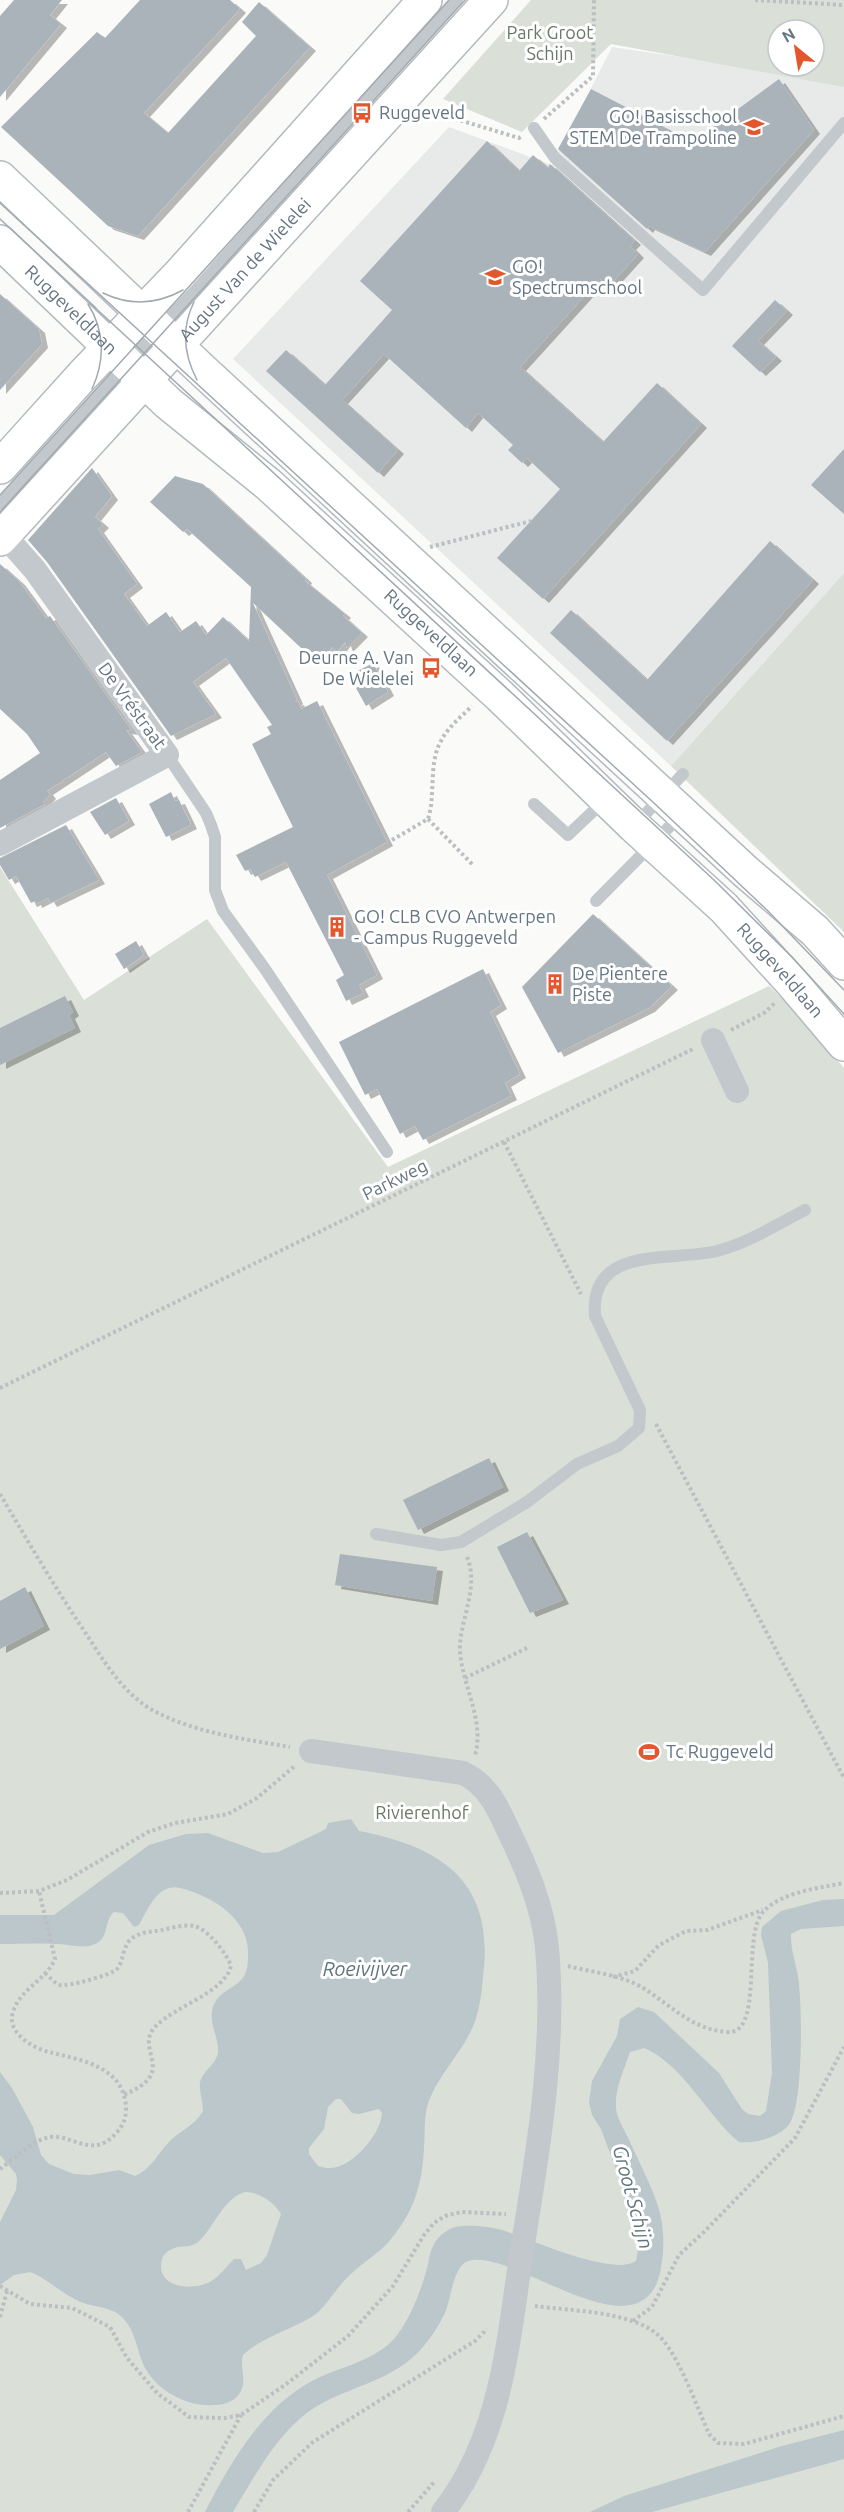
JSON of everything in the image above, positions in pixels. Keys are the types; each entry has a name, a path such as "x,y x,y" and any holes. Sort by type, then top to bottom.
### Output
{"street":[{"name":"August Van de Wielelei","path":"0,467 127,364 159,329 179,275 425,0"},
{"name":"August Van de Wielelei","path":"1,526 127,364 159,329 491,0"},
{"path":"0,178 159,329 676,794 815,931 844,963"},
{"name":"Ruggeveldlaan","path":"0,242 168,403 268,484 500,696 606,799 724,908 844,1044"},
{"name":"De Vréstraat","path":"0,844 167,755 1,526"},
{"path":"713,1040 737,1091"},
{"path":"311,1751 463,1773 476,1779 485,1787 519,1853 542,1914 548,1966 547,2057 542,2131 518,2274 507,2361 493,2415 469,2473 443,2512"}],"lane":[{"name":"August Van de Wielelei","path":"159,329 457,0"},
{"path":"534,128 555,158 703,290 844,123"},
{"path":"167,755 206,813 211,825 215,837 215,890 223,911 265,969 387,1152"},
{"path":"596,901 643,834 676,794"},
{"path":"643,834 676,794"},
{"path":"534,804 568,835 606,799"},
{"path":"376,1534 441,1545 461,1542 527,1502 577,1464 618,1446 639,1428 640,1410 595,1316 594,1302 598,1284 622,1265 663,1256 716,1251 755,1236 805,1210"}],"path":[{"path":"419,108 519,138 534,128 593,76 594,0"},
{"path":"755,0 844,4"},
{"path":"421,549 531,521"},
{"path":"392,840 428,819 431,809 435,755 440,742 447,731 477,701"},
{"path":"428,819 473,865"},
{"name":"Parkweg","path":"0,1388 713,1040 764,1013 794,985"},
{"path":"504,1142 581,1295 594,1302"},
{"path":"640,1410 654,1420 844,1778"},
{"path":"0,1494 60,1595 110,1670 129,1693 152,1710 188,1726 226,1736 311,1751"},
{"path":"461,1542 471,1566 471,1587 460,1646 477,1741 476,1753 463,1773"},
{"path":"465,1678 527,1648"},
{"path":"0,1893 39,1891 66,1880 148,1832 175,1823 228,1814 257,1798 311,1751"},
{"path":"612,1977 635,1971 660,1946 686,1931 707,1930 743,1919 787,1898 844,1883"},
{"path":"0,2169 42,2140 58,2137 89,2145 107,2141 122,2127 125,2118 123,2095 101,2068 82,2059 41,2050 15,2031 12,2022 13,2011 24,1993 53,1965 56,1954 39,1891"},
{"path":"548,1966 563,1965 641,1986 697,2025 736,2032 744,2026 750,2004 754,1928 762,1913 768,1908"},
{"path":"45,1973 54,1982 64,1986 108,1975 119,1967 128,1942 134,1937 147,1932 189,1926 206,1932 227,1957 231,1966 225,1979 154,2027 149,2043 153,2072 149,2080 141,2087 123,2095"},
{"path":"633,2321 652,2307 679,2255 795,2138 844,2048"},
{"path":"0,2317 3,2288 30,2304 72,2308 111,2327 127,2358 157,2393 189,2416 225,2418 241,2415 285,2385 348,2336 393,2286 424,2235 434,2223 445,2216 461,2212 526,2225"},
{"path":"254,2512 273,2480 313,2442 476,2341 514,2302 633,2321 649,2328 661,2338 671,2352 709,2434 718,2443 744,2444 844,2416"},
{"path":"188,2512 241,2415"}],"shaded area":[{"path":"612,47 766,70 766,78 824,78 844,81 844,573 671,766 233,359 449,127 552,165"}],"green space":[{"name":"Park Groot Schijn","path":"531,0 844,0 844,87 795,78 826,78 826,18 766,18 766,73 611,44 522,132 443,99"},
{"path":"844,573 844,932 671,766"},
{"name":"Rivierenhof","path":"0,867 84,1000 207,919 388,1167 769,986 799,1015 844,1068 844,2512 0,2512"}],"water":[{"name":"Roeivijver","path":"351,1819 359,1831 413,1846 435,1857 454,1871 469,1889 479,1910 484,1936 484,1967 478,2010 469,2035 436,2085 427,2107 419,2185 406,2218 399,2228 381,2249 345,2280 316,2314 258,2344 243,2355 243,2386 236,2397 230,2402 218,2405 193,2403 172,2395 155,2382 143,2364 130,2329 118,2314 74,2299 30,2272 14,2275 0,2285 0,2222 16,2190 17,2180 16,2174 0,2155 0,2072 12,2088 33,2127 41,2155 49,2164 74,2174 90,2175 119,2170 135,2176 141,2173 172,2139 193,2123 203,2111 201,2079 218,2052 212,2019 213,2007 218,1998 245,1974 248,1957 243,1931 227,1911 216,1903 192,1892 172,1887 160,1893 139,1925 134,1927 123,1913 114,1912 101,1940 87,1946 0,1944 0,1915 54,1915 149,1845 186,1834 208,1833 263,1853 278,1852 326,1829 328,1823","holes":["336,2099 341,2099 352,2113 359,2114 379,2109 382,2113 381,2121 366,2146 352,2159 335,2168 325,2168 318,2166 309,2154 309,2148 324,2129 328,2107","245,2192 266,2198 281,2214 267,2255 261,2263 246,2270 241,2259 234,2259 210,2282 193,2287 175,2284 168,2280 163,2275 161,2266 163,2256 177,2247 189,2246 198,2242 231,2200"]},
{"name":"Groot Schijn","path":"844,1899 844,1926 801,1929 791,1934 800,1998 801,2035 797,2096 794,2112 786,2128 760,2141 739,2142 671,2066 644,2048 630,2052 617,2091 617,2114 656,2200 663,2234 659,2278 656,2285 641,2301 619,2306 594,2301 511,2268 487,2261 468,2261 459,2269 445,2313 432,2336 411,2359 386,2375 330,2399 303,2416 269,2454 233,2512 205,2512 246,2442 273,2410 305,2385 373,2355 393,2340 404,2326 417,2299 433,2246 438,2238 449,2229 458,2226 493,2228 590,2261 624,2265 636,2261 638,2250 616,2169 601,2129 592,2115 589,2102 592,2081 617,2036 620,2019 638,2007 654,2012 719,2073 742,2109 748,2114 760,2116 766,2111 772,2073 768,1963 761,1935 762,1927 781,1911 823,1900"},
{"path":"844,2430 844,2459 652,2512 590,2512 624,2496 782,2446"}],"building":[{"path":"14,0 62,0 50,15 61,24 0,97 0,16"},
{"path":"140,0 230,0 240,9 144,113 168,133 256,36 242,22 259,2 310,47 138,236 108,226 1,127 97,32 105,38"},
{"path":"779,79 814,130 705,252 649,226 647,229 558,149 591,89 693,142"},
{"path":"487,141 519,171 533,155 548,168 550,164 635,241 630,246 638,254 609,286 600,279 520,367 603,442 657,383 701,424 543,599 497,558 560,489 527,458 522,463 508,450 513,445 478,413 466,428 384,354 342,400 398,450 378,473 266,371 286,350 325,385 392,310 360,281"},
{"path":"0,294 39,329 42,344 0,390"},
{"path":"775,300 787,311 758,341 776,357 760,372 732,346"},
{"path":"844,449 844,514 811,485"},
{"path":"92,468 112,496 95,517 103,524 98,529 137,584 124,594 147,626 166,612 180,632 196,621 206,635 223,617 249,641 251,587 187,529 183,532 150,502 175,476 203,484 306,579 305,581 345,614 343,616 362,633 347,648 345,642 337,652 332,647 323,659 315,661 253,603 297,700 295,702 298,701 301,709 317,701 387,842 327,875 377,975 359,985 363,993 346,1001 336,980 344,975 286,862 255,877 250,869 245,871 236,855 293,827 252,744 271,734 267,727 272,725 226,658 193,682 216,714 171,736 47,562 28,540"},
{"path":"770,541 813,580 667,741 550,633 571,610 647,680"},
{"path":"0,564 19,581 46,618 50,616 132,731 126,730 142,752 116,766 106,752 47,791 50,795 43,802 45,804 0,828 0,780 40,753 27,734 0,709"},
{"path":"373,663 388,692 366,706 356,688 363,684 358,671"},
{"path":"171,792 175,801 179,800 191,825 166,837 149,804"},
{"path":"116,798 129,821 105,835 90,812"},
{"path":"66,825 99,880 51,903 48,898 36,904 35,901 31,903 16,876 9,880 0,865 0,858"},
{"name":"De Pientere Piste","path":"593,914 672,986 649,1008 558,1053 522,987"},
{"path":"136,941 144,955 124,969 115,954"},
{"path":"483,969 501,1005 490,1012 520,1074 505,1083 511,1096 423,1140 415,1126 400,1134 377,1089 365,1095 339,1042"},
{"path":"65,996 73,1012 69,1015 75,1028 0,1065 0,1028"},
{"path":"489,1458 503,1487 418,1530 403,1500"},
{"path":"527,1532 563,1600 530,1613 497,1547"},
{"path":"340,1554 437,1567 432,1601 335,1585"},
{"path":"25,1587 44,1626 0,1649 0,1601"}],"tram line":[{"path":"0,495 449,0"},
{"path":"0,512 465,0"},
{"path":"0,203 655,804 767,910 844,990"},
{"path":"0,219 96,308"},
{"path":"103,293 123,300 143,302 163,299 183,290"},
{"path":"194,302 187,322 186,341 189,361 197,380"},
{"path":"90,303 714,880 792,957 844,1014"},
{"path":"88,304 98,325 101,346 99,368 92,389"}],"place":[{"name":"Ruggeveld","path":"362,113"},
{"name":"GO! Basisschool STEM De Trampoline","path":"754,127"},
{"name":"GO! Spectrumschool","path":"495,277"},
{"name":"Deurne A. Van De Wielelei","path":"431,668"},
{"name":"GO! CLB CVO Antwerpen - Campus Ruggeveld","path":"337,927"},
{"name":"De Pientere Piste","path":"555,984"},
{"name":"Tc Ruggeveld","path":"649,1752"}]}
